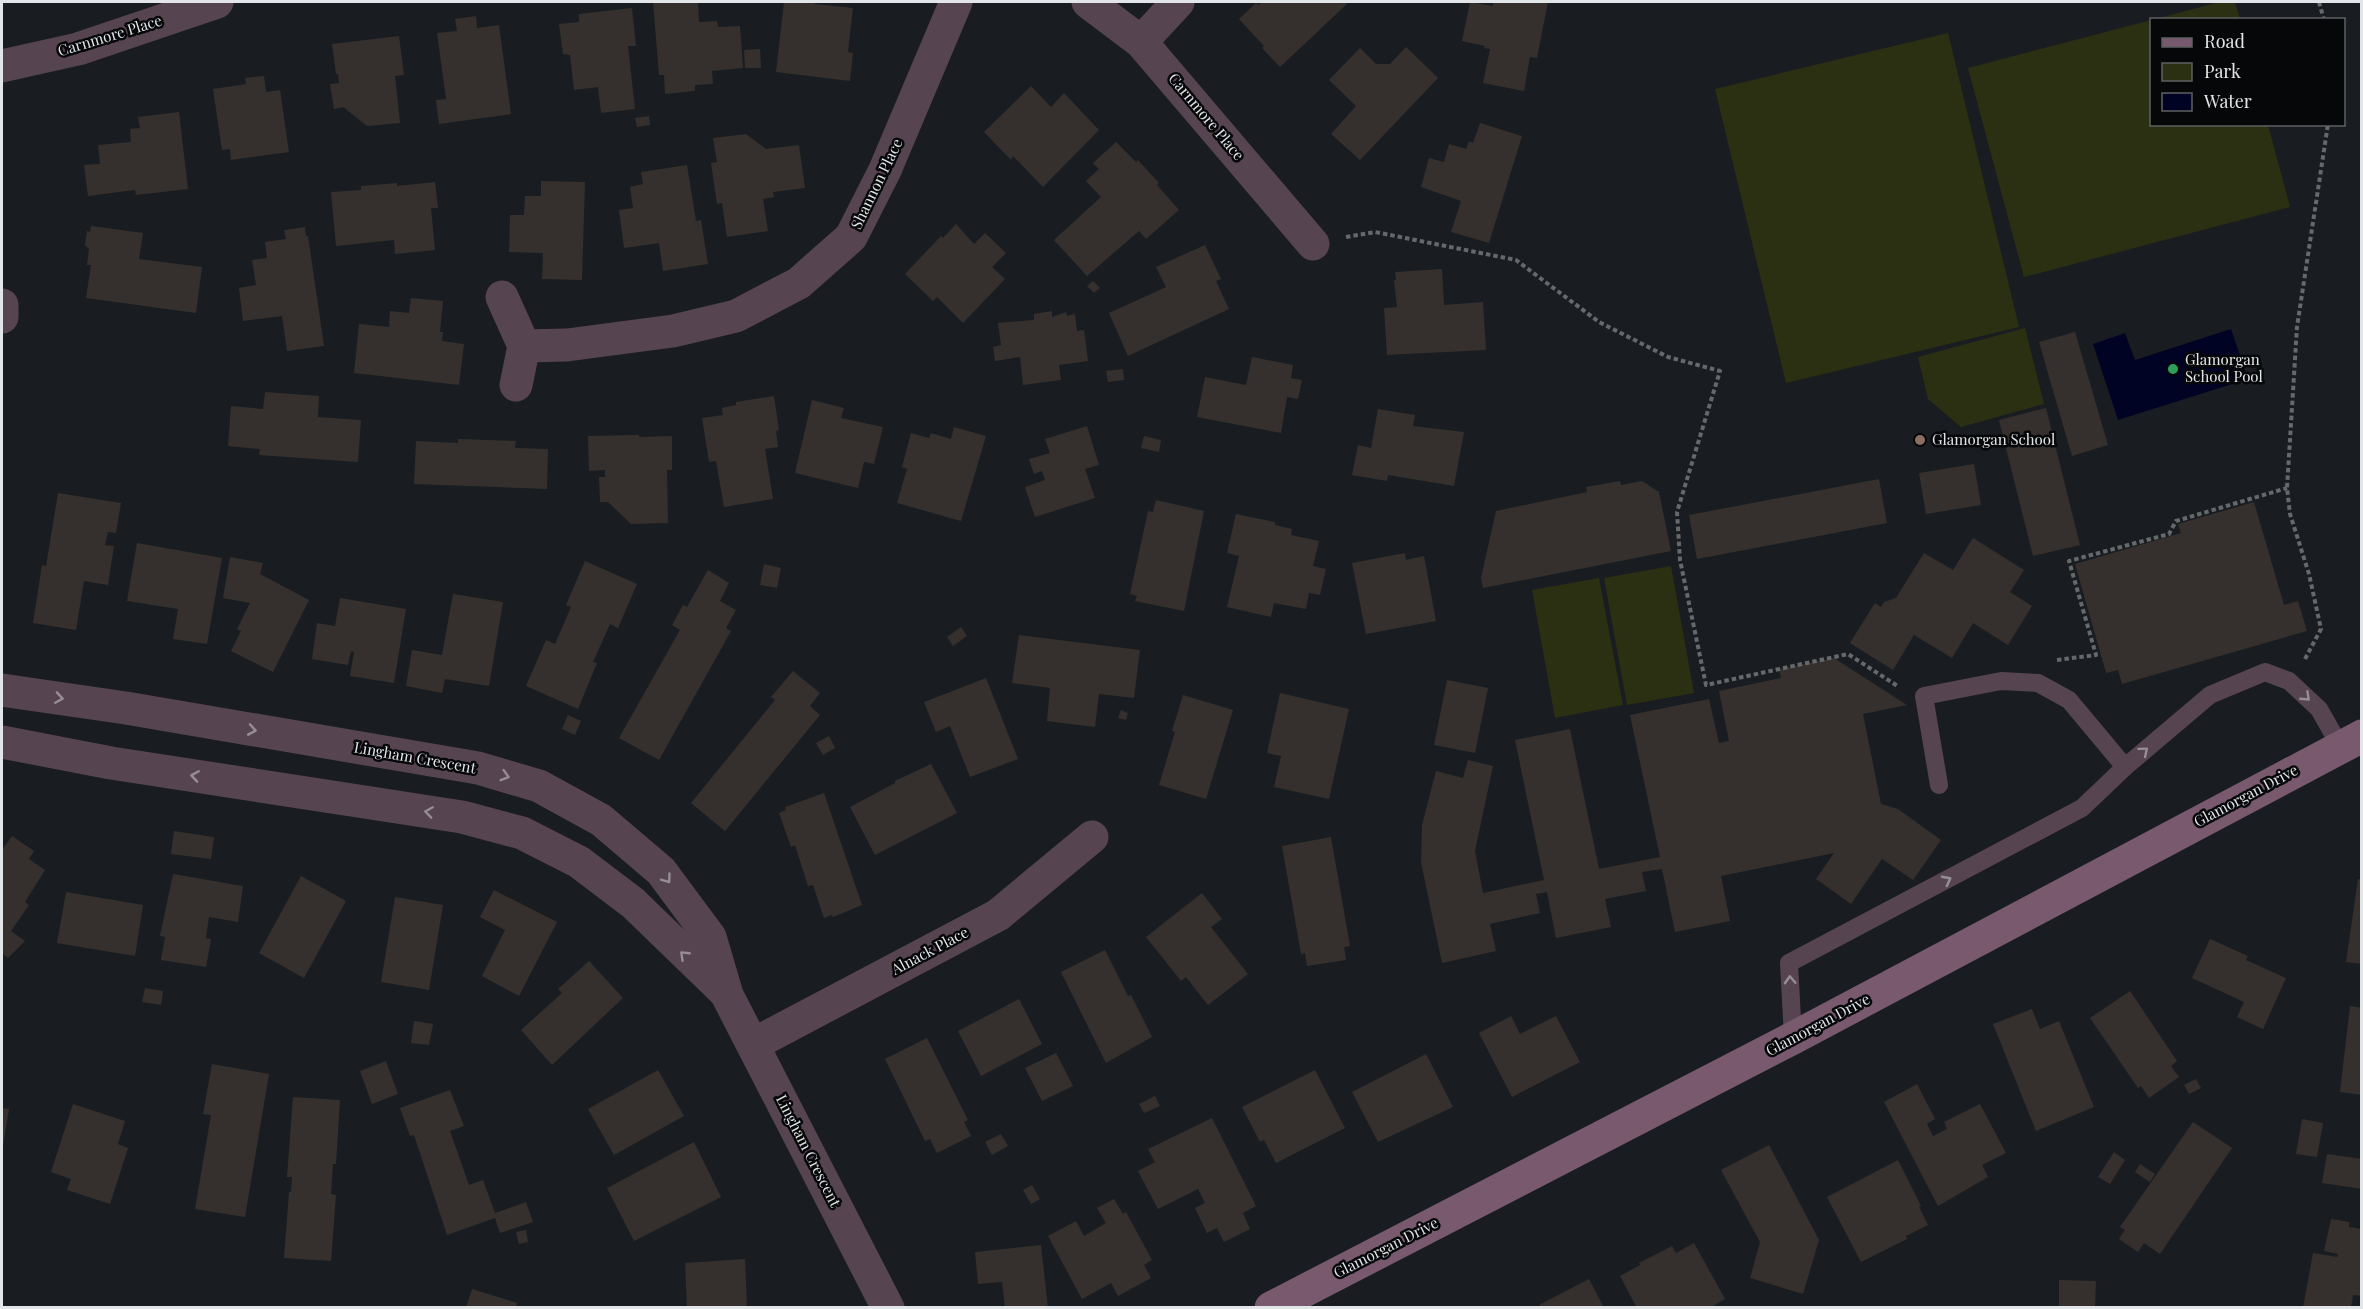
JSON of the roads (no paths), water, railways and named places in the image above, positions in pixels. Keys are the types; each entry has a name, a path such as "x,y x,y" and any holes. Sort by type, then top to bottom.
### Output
{"street":[{"name":"Carnmore Place","path":"2,66 78,48 217,2"},
{"name":"Shannon Place","path":"524,346 567,345 673,331 736,316 799,283 851,237 885,170 956,2"},
{"name":"Carnmore Place","path":"1088,2 1141,42 1313,243"},
{"path":"1141,42 1178,2"},
{"path":"501,297 524,346 516,385"},
{"path":"2,305 2,317"},
{"name":"Lingham Crescent","path":"2,690 126,708 478,768 539,786 601,820 661,871 710,938 727,995 888,1308"},
{"name":"Glamorgan Drive","path":"1271,1308 1793,1038 2351,741"},
{"name":"Lingham Crescent","path":"2,742 123,764 462,817 522,833 579,862 633,903 727,995"},
{"name":"Alnack Place","path":"753,1044 998,915 1092,837"}],"lane":[{"path":"1793,1038 1789,963 2082,808 2125,766 2210,695 2265,672 2289,681 2351,741"},
{"path":"1939,785 1924,696 2001,681 2038,683 2069,700 2125,766"}],"water":[{"name":"Glamorgan School Pool","path":"2231,329 2248,379 2118,420 2093,344 2125,333 2135,360"}],"place":[{"name":"Glamorgan School Pool","path":"2173,369"},
{"name":"Glamorgan School","path":"1920,440"}]}
